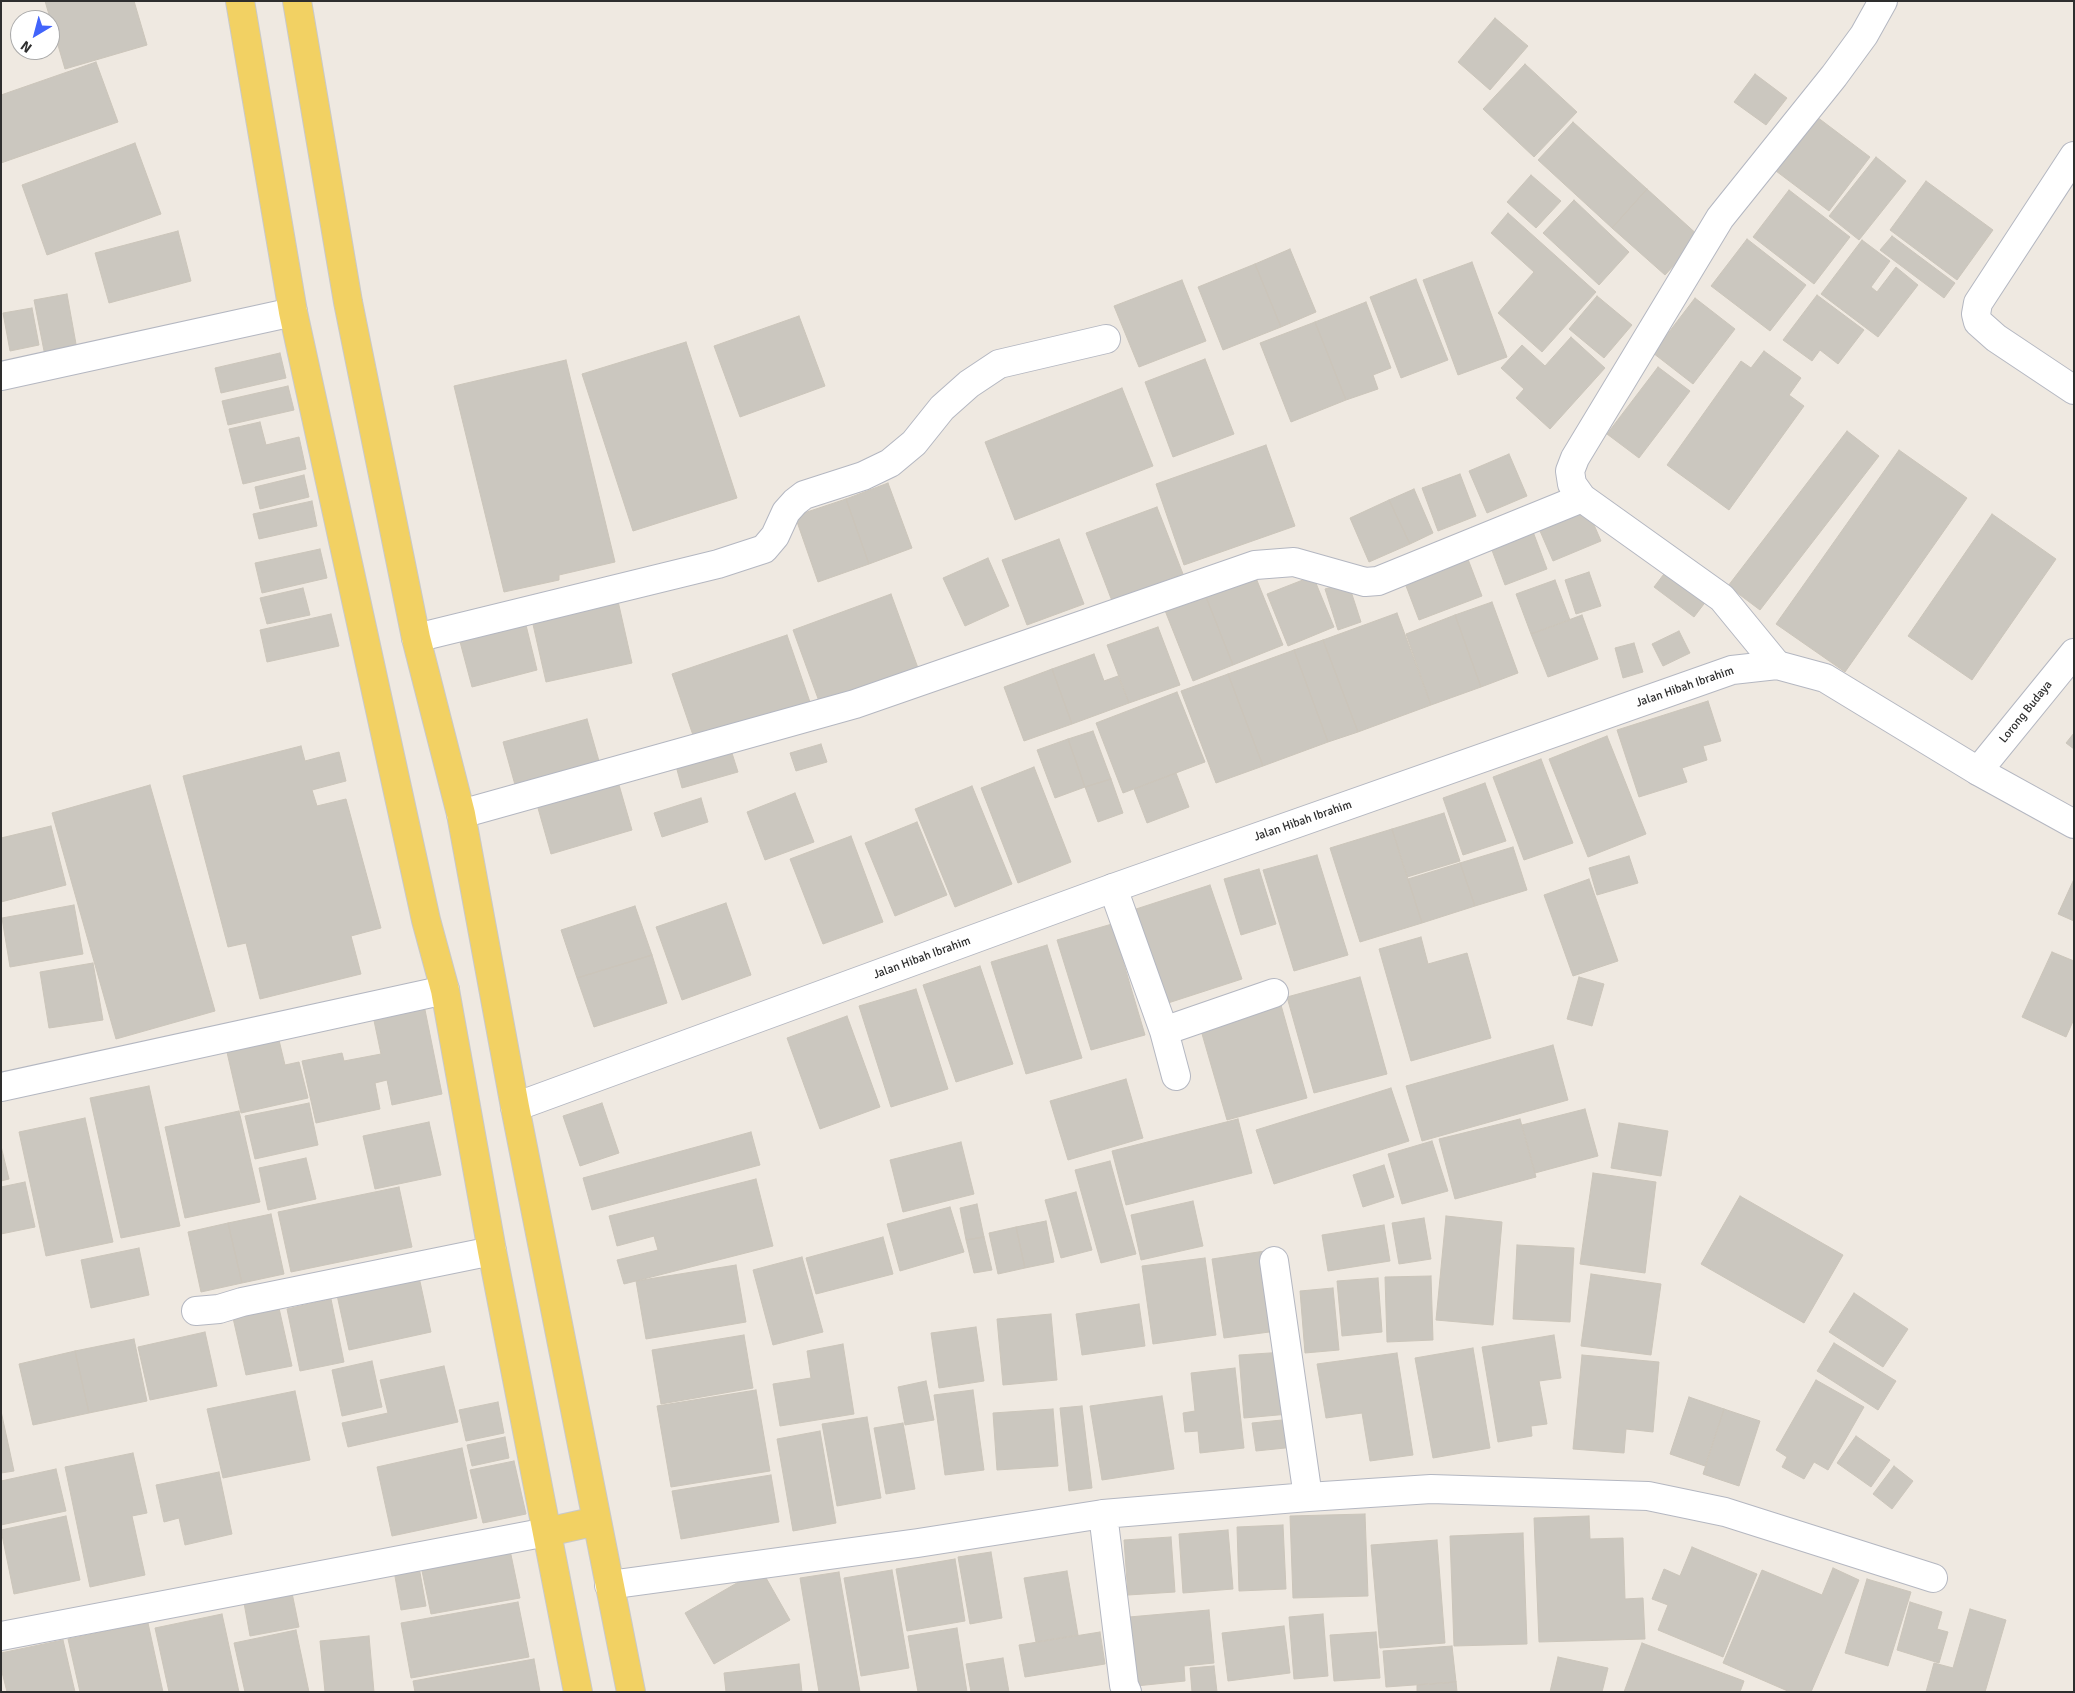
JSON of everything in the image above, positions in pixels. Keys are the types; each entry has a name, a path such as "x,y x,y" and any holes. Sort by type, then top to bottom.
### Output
{"main road":[{"path":"240,1 293,312 426,920 445,990 492,1251 578,1692"},
{"path":"297,1 348,302 416,638 461,814 515,1107 631,1692"},
{"path":"547,1532 597,1521"}],"street":[{"path":"1777,665 1722,598 1582,498 1572,484 1570,471 1575,458 1720,218 1834,76 1864,35 1882,1"},
{"path":"2074,156 1978,303 1976,314 1978,322 1996,338 2074,390"},
{"path":"1,376 293,312"},
{"path":"416,638 718,564 764,549 775,536 786,512 804,494 863,476 890,463 914,443 942,408 969,384 999,364 1106,339"},
{"path":"461,814 855,704 1255,564 1294,562 1365,582 1378,580 1582,498"},
{"name":"Lorong Budaya","path":"1978,771 2074,654"},
{"name":"Jalan Hibah Ibrahim","path":"515,1107 1113,888 1732,670 1777,665 1825,678 1978,771 2074,824"},
{"path":"1113,888 1164,1031 1176,1076"},
{"path":"1,1087 445,990"},
{"path":"1164,1031 1274,993"},
{"path":"196,1311 219,1309 242,1302 492,1251"},
{"path":"1274,1261 1308,1496"},
{"path":"609,1585 918,1543 1103,1514 1308,1496 1431,1490 1648,1496 1724,1512 1933,1578"},
{"path":"1103,1514 1124,1685 1127,1692"},
{"path":"1,1636 547,1532"}],"building":[{"path":"45,1 134,1 147,45 65,69 60,52 60,10 48,10"},
{"path":"1495,18 1528,46 1490,90 1458,62"},
{"path":"96,62 118,122 1,163 1,95"},
{"path":"1525,64 1577,112 1534,157 1483,109"},
{"path":"1755,74 1787,98 1766,125 1734,102"},
{"path":"1817,117 1870,157 1829,211 1776,171"},
{"path":"1573,122 1647,189 1612,228 1538,160"},
{"path":"135,143 161,214 47,255 22,185"},
{"path":"1876,157 1906,181 1859,240 1829,216"},
{"path":"1531,175 1561,201 1536,228 1507,202"},
{"path":"1926,181 1993,230 1957,280 1890,230"},
{"path":"1647,189 1700,237 1665,275 1612,228"},
{"path":"1789,190 1850,237 1814,284 1753,237"},
{"path":"1574,200 1629,252 1599,285 1543,233"},
{"path":"1508,213 1596,292 1542,352 1498,313 1534,272 1491,233"},
{"path":"178,231 191,281 109,303 95,253"},
{"path":"1892,236 1955,283 1944,298 1880,250"},
{"path":"1747,239 1806,285 1770,331 1711,286"},
{"path":"1862,240 1890,261 1871,287 1877,292 1896,267 1918,285 1878,337 1821,294"},
{"path":"1290,249 1316,312 1281,327 1255,264"},
{"path":"1472,262 1507,357 1458,375 1423,280"},
{"path":"1255,264 1281,327 1223,350 1198,287"},
{"path":"1416,279 1448,360 1401,378 1370,297"},
{"path":"1182,280 1206,341 1139,367 1114,306"},
{"path":"67,294 78,355 46,361 34,300"},
{"path":"1817,295 1864,330 1838,364 1820,350 1812,361 1783,340"},
{"path":"1597,296 1632,325 1604,358 1569,329"},
{"path":"1695,298 1735,329 1693,384 1653,353"},
{"path":"1366,302 1391,368 1373,375 1378,389 1346,400 1315,322"},
{"path":"32,308 39,345 10,351 3,313"},
{"path":"799,316 825,386 740,417 714,346"},
{"path":"1315,322 1346,400 1291,422 1260,343"},
{"path":"1571,337 1605,368 1550,429 1516,398 1524,389 1501,368 1522,345 1545,366"},
{"path":"686,342 737,498 633,531 582,374"},
{"path":"1764,351 1801,378 1789,395 1804,406 1729,510 1667,465 1741,361 1751,368"},
{"path":"280,353 286,378 221,393 215,368"},
{"path":"1205,359 1234,434 1173,457 1145,382"},
{"path":"566,360 615,562 559,575 559,580 504,592 454,386"},
{"path":"1658,367 1690,391 1639,458 1607,434"},
{"path":"288,386 294,410 228,425 222,401"},
{"path":"1122,388 1153,466 1015,520 985,442"},
{"path":"260,422 266,445 299,437 306,469 243,484 229,429"},
{"path":"1847,431 1879,456 1760,610 1728,586"},
{"path":"1266,445 1295,526 1184,565 1156,484"},
{"path":"1899,450 1967,498 1845,672 1776,624"},
{"path":"1509,454 1527,496 1487,513 1469,471"},
{"path":"1460,474 1476,516 1438,531 1422,488"},
{"path":"304,475 309,497 260,509 255,487"},
{"path":"888,483 912,548 869,564 846,499"},
{"path":"1414,489 1433,533 1410,544 1389,500"},
{"path":"846,499 869,564 818,582 795,516"},
{"path":"1389,500 1410,544 1369,562 1350,518"},
{"path":"312,501 317,526 259,539 253,514"},
{"path":"1585,504 1601,541 1553,561 1537,524"},
{"path":"1157,507 1183,574 1112,601 1086,533"},
{"path":"1992,514 2056,559 1972,680 1908,636"},
{"path":"1532,529 1547,569 1505,585 1490,545"},
{"path":"1059,539 1084,604 1027,625 1002,560"},
{"path":"320,549 327,578 262,593 255,563"},
{"path":"1466,554 1482,596 1419,620 1403,578"},
{"path":"988,558 1009,606 965,626 943,578"},
{"path":"1667,570 1707,600 1694,617 1654,587"},
{"path":"1589,572 1601,606 1576,614 1565,580"},
{"path":"1254,573 1283,645 1233,665 1204,592"},
{"path":"1313,576 1334,627 1288,646 1267,594"},
{"path":"1555,580 1570,620 1531,634 1516,594"},
{"path":"1348,582 1361,622 1338,630 1325,589"},
{"path":"303,588 310,615 267,624 260,598"},
{"path":"1204,592 1233,665 1193,681 1164,608"},
{"path":"891,594 918,668 820,704 793,630"},
{"path":"618,601 632,663 546,682 532,620"},
{"path":"1492,602 1518,673 1481,687 1455,615"},
{"path":"1397,613 1431,705 1358,732 1323,640"},
{"path":"331,614 339,646 267,662 260,630"},
{"path":"1455,615 1481,687 1431,705 1406,634"},
{"path":"1582,615 1598,659 1548,677 1531,634"},
{"path":"525,621 537,670 472,687 459,638"},
{"path":"1158,627 1180,685 1129,703 1107,645"},
{"path":"1679,631 1690,653 1663,666 1652,644"},
{"path":"787,635 811,705 696,744 672,674"},
{"path":"1323,640 1358,732 1328,742 1294,650"},
{"path":"1634,643 1643,672 1623,678 1615,648"},
{"path":"1294,650 1328,742 1263,766 1228,674"},
{"path":"1094,654 1104,681 1118,676 1129,703 1072,724 1052,669"},
{"path":"1052,669 1072,724 1024,741 1004,687"},
{"path":"1228,674 1263,766 1216,783 1181,691"},
{"path":"1177,692 1205,762 1123,793 1096,723"},
{"path":"1708,701 1721,741 1703,746 1707,760 1682,768 1687,782 1639,797 1617,730"},
{"path":"587,719 601,768 517,792 503,742"},
{"path":"1093,731 1111,779 1085,787 1068,739"},
{"path":"2074,733 2074,749 2066,743"},
{"path":"1607,736 1646,834 1588,857 1549,759"},
{"path":"1068,739 1085,787 1055,798 1037,750"},
{"path":"821,744 827,762 796,771 790,753"},
{"path":"301,746 305,761 339,752 346,781 312,790 317,806 346,799 381,928 351,936 361,974 260,999 246,943 228,947 183,776"},
{"path":"731,750 738,772 682,788 676,766"},
{"path":"1541,759 1573,843 1524,860 1493,777"},
{"path":"1034,767 1071,862 1018,883 981,788"},
{"path":"1176,773 1189,807 1147,823 1134,789"},
{"path":"617,778 632,830 551,854 536,801"},
{"path":"1111,779 1123,813 1098,822 1085,787"},
{"path":"1485,783 1506,841 1463,855 1443,798"},
{"path":"150,785 215,1011 116,1039 52,813"},
{"path":"972,786 1012,884 955,907 915,809"},
{"path":"795,793 814,842 765,860 747,812"},
{"path":"701,798 708,822 662,837 654,813"},
{"path":"1444,813 1460,861 1407,877 1392,829"},
{"path":"917,822 947,895 895,916 865,843"},
{"path":"51,826 66,885 1,902 1,838"},
{"path":"1392,829 1422,923 1360,942 1330,848"},
{"path":"851,836 883,922 823,944 790,859"},
{"path":"1513,847 1527,890 1475,906 1460,863"},
{"path":"1317,855 1348,955 1294,971 1263,870"},
{"path":"1629,856 1638,883 1597,895 1589,868"},
{"path":"1460,863 1475,906 1422,923 1408,879"},
{"path":"1259,869 1276,924 1241,935 1224,879"},
{"path":"1589,879 1618,961 1573,976 1544,895"},
{"path":"2074,879 2074,921 2058,914"},
{"path":"1210,885 1242,979 1165,1004 1133,910"},
{"path":"726,903 751,975 682,1000 656,927"},
{"path":"74,905 83,954 10,967 2,918"},
{"path":"635,906 652,955 577,978 561,930"},
{"path":"1112,924 1145,1035 1091,1050 1057,940"},
{"path":"1421,937 1428,964 1467,953 1491,1038 1411,1061 1379,949"},
{"path":"1047,945 1082,1058 1026,1074 991,962"},
{"path":"2052,952 2074,961 2074,1019 2066,1037 2022,1017"},
{"path":"652,955 667,1003 594,1027 577,978"},
{"path":"93,963 103,1020 49,1028 40,972"},
{"path":"980,966 1013,1064 956,1082 923,985"},
{"path":"1360,977 1387,1074 1314,1093 1287,997"},
{"path":"1579,977 1604,984 1592,1026 1567,1019"},
{"path":"916,989 948,1089 891,1107 859,1006"},
{"path":"423,1000 442,1094 392,1105 387,1080 375,1083 380,1109 316,1123 302,1061 342,1053 344,1061 381,1054 372,1011"},
{"path":"1281,1005 1307,1098 1227,1120 1200,1027"},
{"path":"847,1016 880,1107 820,1129 787,1038"},
{"path":"278,1036 285,1065 299,1062 308,1098 241,1113 226,1048"},
{"path":"1553,1045 1568,1100 1422,1141 1406,1086"},
{"path":"1126,1079 1143,1138 1068,1160 1050,1101"},
{"path":"149,1086 180,1226 121,1238 90,1098"},
{"path":"1391,1088 1409,1141 1274,1184 1256,1130"},
{"path":"309,1103 318,1145 255,1159 245,1116"},
{"path":"602,1103 619,1153 580,1166 563,1116"},
{"path":"1585,1109 1598,1156 1535,1173 1522,1125"},
{"path":"239,1111 260,1202 185,1218 165,1127"},
{"path":"85,1118 113,1242 46,1256 19,1132"},
{"path":"1238,1119 1252,1173 1126,1205 1112,1151"},
{"path":"1520,1119 1536,1177 1455,1199 1439,1139"},
{"path":"429,1122 441,1175 375,1189 363,1136"},
{"path":"1619,1123 1668,1131 1661,1176 1611,1168"},
{"path":"751,1132 760,1165 592,1210 583,1178"},
{"path":"1432,1141 1448,1191 1402,1204 1388,1154"},
{"path":"961,1142 974,1194 903,1212 890,1160"},
{"path":"1,1146 9,1179 1,1181"},
{"path":"306,1158 316,1199 268,1210 259,1168"},
{"path":"1110,1161 1136,1254 1101,1263 1075,1170"},
{"path":"1384,1165 1394,1197 1363,1207 1353,1175"},
{"path":"1593,1173 1656,1182 1645,1273 1580,1264"},
{"path":"756,1179 773,1246 624,1284 617,1260 658,1250 654,1236 617,1246 609,1216"},
{"path":"25,1182 35,1227 1,1234 1,1187"},
{"path":"399,1187 412,1247 291,1272 278,1212"},
{"path":"1076,1192 1092,1250 1061,1258 1045,1200"},
{"path":"1740,1196 1843,1255 1804,1323 1701,1264"},
{"path":"1193,1201 1203,1246 1141,1260 1131,1215"},
{"path":"977,1204 984,1237 966,1240 960,1208"},
{"path":"950,1207 964,1252 900,1271 887,1224"},
{"path":"271,1214 284,1274 242,1283 228,1223"},
{"path":"1446,1216 1502,1222 1493,1325 1436,1320"},
{"path":"1424,1218 1431,1259 1399,1264 1392,1223"},
{"path":"1046,1221 1054,1262 1025,1268 1016,1227"},
{"path":"228,1223 242,1283 201,1292 188,1232"},
{"path":"1384,1225 1390,1261 1328,1271 1322,1235"},
{"path":"1016,1227 1025,1268 998,1274 989,1233"},
{"path":"883,1237 893,1274 816,1294 806,1258"},
{"path":"984,1237 992,1270 974,1273 966,1240"},
{"path":"1517,1245 1574,1248 1570,1322 1513,1319"},
{"path":"139,1248 149,1295 91,1308 81,1260"},
{"path":"1265,1251 1277,1331 1224,1338 1212,1259"},
{"path":"802,1257 823,1332 773,1345 753,1270"},
{"path":"1205,1258 1216,1335 1153,1344 1142,1266"},
{"path":"736,1265 746,1322 646,1339 636,1281"},
{"path":"1591,1274 1661,1284 1651,1355 1581,1346"},
{"path":"1431,1276 1433,1340 1387,1342 1385,1277"},
{"path":"419,1277 431,1332 349,1350 337,1295"},
{"path":"1378,1278 1382,1332 1342,1336 1337,1281"},
{"path":"1333,1288 1339,1350 1305,1353 1300,1291"},
{"path":"1854,1293 1908,1329 1883,1367 1829,1332"},
{"path":"331,1299 344,1362 300,1371 287,1309"},
{"path":"1139,1304 1145,1346 1082,1355 1076,1314"},
{"path":"279,1308 292,1366 246,1375 233,1318"},
{"path":"1051,1314 1057,1380 1003,1385 997,1319"},
{"path":"976,1327 984,1381 939,1388 931,1333"},
{"path":"205,1332 217,1386 150,1400 138,1347"},
{"path":"744,1335 753,1388 661,1404 652,1350"},
{"path":"1554,1335 1561,1378 1539,1381 1547,1424 1531,1426 1532,1436 1498,1442 1482,1347"},
{"path":"134,1339 147,1401 89,1413 75,1351"},
{"path":"1834,1343 1896,1381 1878,1410 1817,1371"},
{"path":"843,1344 854,1414 780,1426 773,1384 811,1378 807,1351"},
{"path":"1473,1348 1490,1448 1433,1458 1415,1358"},
{"path":"75,1351 89,1413 33,1425 19,1364"},
{"path":"1285,1352 1289,1414 1244,1418 1239,1355"},
{"path":"1397,1353 1413,1455 1370,1461 1362,1413 1326,1418 1317,1364"},
{"path":"1582,1355 1659,1362 1653,1432 1626,1429 1624,1453 1573,1449"},
{"path":"372,1361 382,1407 342,1416 332,1370"},
{"path":"444,1366 458,1422 348,1447 342,1423 388,1413 380,1380"},
{"path":"1235,1368 1244,1448 1200,1453 1198,1431 1185,1432 1183,1413 1195,1411 1191,1373"},
{"path":"1816,1380 1864,1407 1828,1470 1814,1462 1804,1479 1782,1467 1787,1457 1776,1450"},
{"path":"926,1381 934,1420 905,1425 898,1387"},
{"path":"756,1390 770,1471 671,1487 657,1406"},
{"path":"973,1390 984,1470 945,1475 934,1395"},
{"path":"295,1391 310,1460 223,1478 207,1409"},
{"path":"1162,1396 1174,1469 1102,1480 1090,1406"},
{"path":"1689,1397 1724,1409 1705,1466 1670,1454"},
{"path":"498,1402 504,1433 466,1441 459,1410"},
{"path":"1082,1406 1092,1488 1069,1491 1060,1408"},
{"path":"1053,1409 1058,1466 997,1470 993,1413"},
{"path":"1724,1409 1760,1421 1739,1486 1703,1474"},
{"path":"1,1411 14,1471 1,1473"},
{"path":"867,1417 881,1498 837,1506 822,1424"},
{"path":"1292,1419 1295,1447 1256,1451 1252,1423"},
{"path":"903,1423 915,1489 886,1494 874,1428"},
{"path":"820,1431 836,1523 793,1531 777,1439"},
{"path":"1856,1436 1890,1460 1871,1487 1837,1463"},
{"path":"505,1437 509,1458 472,1466 467,1445"},
{"path":"462,1448 477,1518 392,1536 377,1467"},
{"path":"133,1453 147,1513 132,1516 145,1575 90,1587 65,1467"},
{"path":"514,1461 526,1514 483,1523 470,1470"},
{"path":"1894,1466 1913,1481 1892,1509 1873,1494"},
{"path":"56,1469 66,1511 1,1525 1,1481"},
{"path":"219,1472 232,1534 185,1545 179,1518 164,1522 156,1485"},
{"path":"771,1475 779,1522 681,1539 672,1491"},
{"path":"1365,1514 1368,1596 1293,1598 1290,1516"},
{"path":"66,1516 80,1580 14,1594 1,1530"},
{"path":"1589,1516 1590,1539 1623,1538 1625,1599 1643,1598 1645,1639 1539,1642 1534,1518"},
{"path":"1283,1525 1286,1589 1239,1591 1237,1527"},
{"path":"1228,1530 1233,1589 1183,1593 1179,1534"},
{"path":"1523,1533 1527,1644 1454,1646 1450,1536"},
{"path":"1171,1537 1175,1592 1128,1595 1124,1540"},
{"path":"1437,1540 1445,1643 1380,1648 1371,1545"},
{"path":"1692,1547 1757,1574 1723,1657 1658,1630 1668,1605 1652,1599 1664,1569 1680,1576"},
{"path":"510,1550 520,1598 431,1614 421,1566"},
{"path":"991,1552 1002,1618 970,1624 958,1557"},
{"path":"955,1559 965,1621 907,1631 896,1569"},
{"path":"419,1567 426,1606 401,1610 394,1571"},
{"path":"1833,1568 1859,1580 1811,1692 1790,1692 1723,1663 1762,1570 1822,1595"},
{"path":"761,1569 790,1620 714,1664 685,1613"},
{"path":"892,1570 909,1668 861,1676 844,1578"},
{"path":"1067,1571 1078,1635 1036,1642 1024,1578"},
{"path":"839,1572 860,1692 819,1692 800,1578"},
{"path":"1867,1579 1911,1592 1888,1666 1845,1653"},
{"path":"290,1583 299,1627 250,1636 242,1592"},
{"path":"518,1602 529,1657 411,1678 401,1623"},
{"path":"1910,1602 1942,1612 1937,1629 1948,1632 1939,1663 1897,1650"},
{"path":"1970,1609 2006,1620 1985,1692 1926,1692 1934,1663 1953,1668"},
{"path":"1209,1610 1214,1663 1184,1666 1185,1681 1136,1686 1129,1617"},
{"path":"222,1614 239,1692 169,1692 155,1628"},
{"path":"1323,1614 1328,1676 1294,1679 1289,1617"},
{"path":"148,1623 163,1692 80,1692 68,1639"},
{"path":"1284,1626 1290,1673 1228,1681 1222,1633"},
{"path":"957,1628 967,1692 918,1692 908,1636"},
{"path":"296,1630 309,1692 245,1692 234,1643"},
{"path":"1100,1632 1105,1664 1025,1677 1019,1645"},
{"path":"1376,1632 1380,1678 1334,1681 1330,1635"},
{"path":"369,1636 374,1692 325,1692 320,1641"},
{"path":"63,1640 75,1692 7,1692 1,1668 1,1653"},
{"path":"1642,1643 1744,1681 1740,1692 1624,1692"},
{"path":"1452,1646 1456,1682 1386,1687 1383,1651"},
{"path":"1558,1657 1608,1668 1602,1692 1550,1692"},
{"path":"1003,1658 1009,1692 971,1692 966,1664"},
{"path":"534,1659 540,1692 415,1692 413,1681"},
{"path":"799,1664 802,1692 726,1692 724,1673"},
{"path":"1214,1666 1217,1692 1192,1692 1190,1668"},
{"path":"1456,1682 1457,1692 1417,1692 1417,1685"}]}
